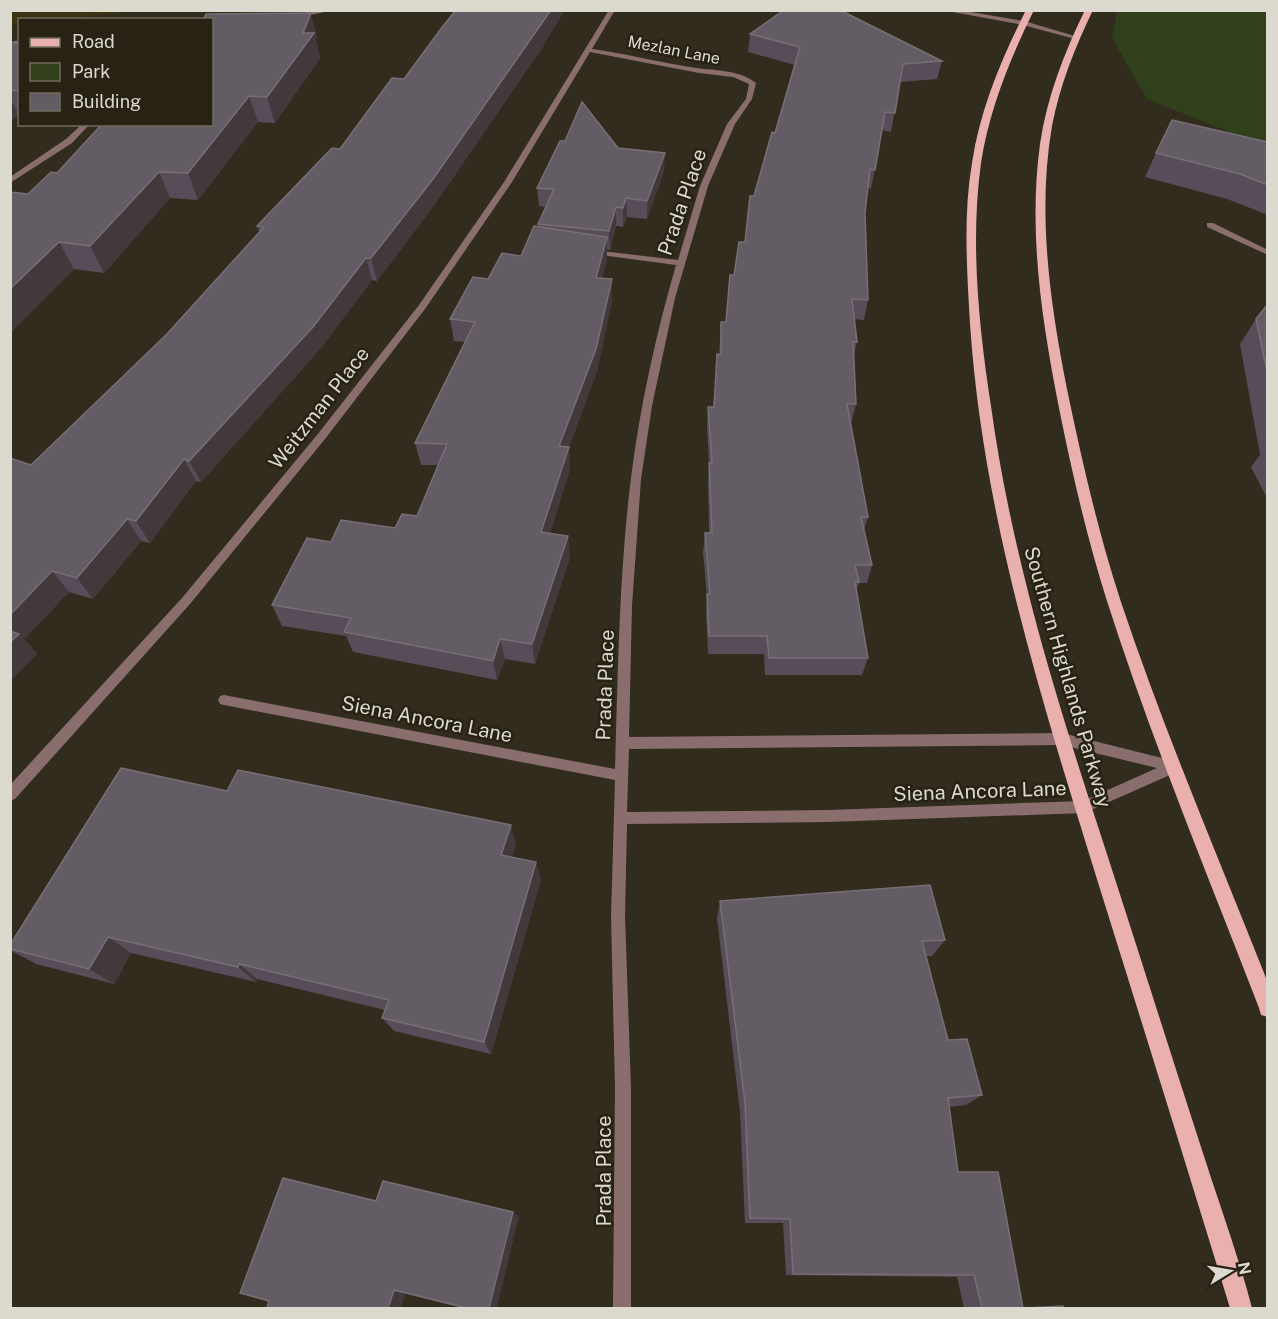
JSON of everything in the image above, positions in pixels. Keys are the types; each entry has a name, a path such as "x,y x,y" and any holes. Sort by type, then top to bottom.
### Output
{"main road":[{"path":"1089,10 1075,38 1054,96 1044,145 1040,204 1042,279 1055,357 1077,465 1114,602 1174,767 1268,1008"},
{"name":"Southern Highlands Parkway","path":"1027,17 991,103 980,144 973,189 972,245 975,315 987,430 1006,534 1037,657 1241,1308"}],"street":[{"path":"292,17 331,10"},
{"name":"Weitzman Place","path":"10,795 186,601 422,307 502,191 612,10"},
{"path":"945,10 1027,17 1075,38"},
{"name":"Mezlan Lane","path":"588,50 621,53 699,71 735,75 753,83"},
{"name":"Prada Place","path":"622,1308 623,1089 618,916 626,606 636,479 647,406 671,298 704,186 731,124 750,99 753,83"},
{"path":"10,181 69,141 85,126"},
{"path":"1210,225 1268,253"},
{"path":"588,252 682,263"},
{"name":"Siena Ancora Lane","path":"224,700 622,776"},
{"path":"623,743 1062,739 1174,767"},
{"name":"Siena Ancora Lane","path":"621,819 828,816 1084,807 1174,767"}],"green space":[{"path":"1117,11 1267,11 1267,147 1147,99 1112,38"}],"sand":[{"path":"11,10 137,11 72,18 18,18 18,25 11,26"}],"building":[{"path":"456,10 551,10 433,179 371,258 366,258 313,327 189,461 184,459 136,521 127,519 77,578 52,571 10,615 10,458 31,465 166,335 264,227 257,226 332,148 340,149 392,78 404,79"},
{"path":"784,10 840,10 942,61 903,64 895,113 885,112 875,170 870,169 865,213 868,300 852,299 857,342 853,342 856,404 847,404 868,517 861,517 872,565 855,565 859,582 855,582 868,658 769,658 767,636 709,636 707,594 710,594 705,533 712,533 709,463 712,463 708,407 714,407 717,354 721,355 721,322 726,322 730,275 734,275 739,242 745,242 750,196 754,196 800,47 750,34"},
{"path":"311,13 303,33 314,33 267,97 249,96 188,173 159,172 90,246 59,242 10,289 10,192 28,194 51,172 57,173 100,126 213,126 213,18 204,18 206,14"},
{"path":"10,43 18,43 18,91 10,90"},
{"path":"582,102 618,148 665,153 647,201 626,198 623,208 616,207 609,231 538,224 554,189 537,188 560,141 565,141"},
{"path":"1172,120 1268,142 1268,185 1240,174 1156,153"},
{"path":"534,226 607,237 596,278 612,279 596,349 559,446 569,447 541,532 568,536 532,644 500,639 493,661 344,632 351,618 272,605 307,538 331,542 341,520 395,528 402,514 417,516 447,444 415,443 475,322 450,319 473,277 488,279 502,253 521,256"},
{"path":"1268,304 1268,376 1256,319"},
{"path":"10,631 19,634 10,642"},
{"path":"121,768 227,791 238,770 511,825 501,855 536,862 484,1042 382,1018 389,1000 239,964 238,967 108,937 89,969 10,949 10,945"},
{"path":"930,885 945,940 922,941 948,1040 967,1039 982,1095 948,1098 958,1172 998,1172 1023,1308 982,1308 974,1275 793,1274 790,1219 750,1218 745,1103 720,901"},
{"path":"283,1178 376,1201 383,1181 513,1212 489,1308 466,1308 394,1290 388,1308 267,1308 269,1301 240,1293"},
{"path":"1063,1306 1063,1308 1029,1308"}]}
